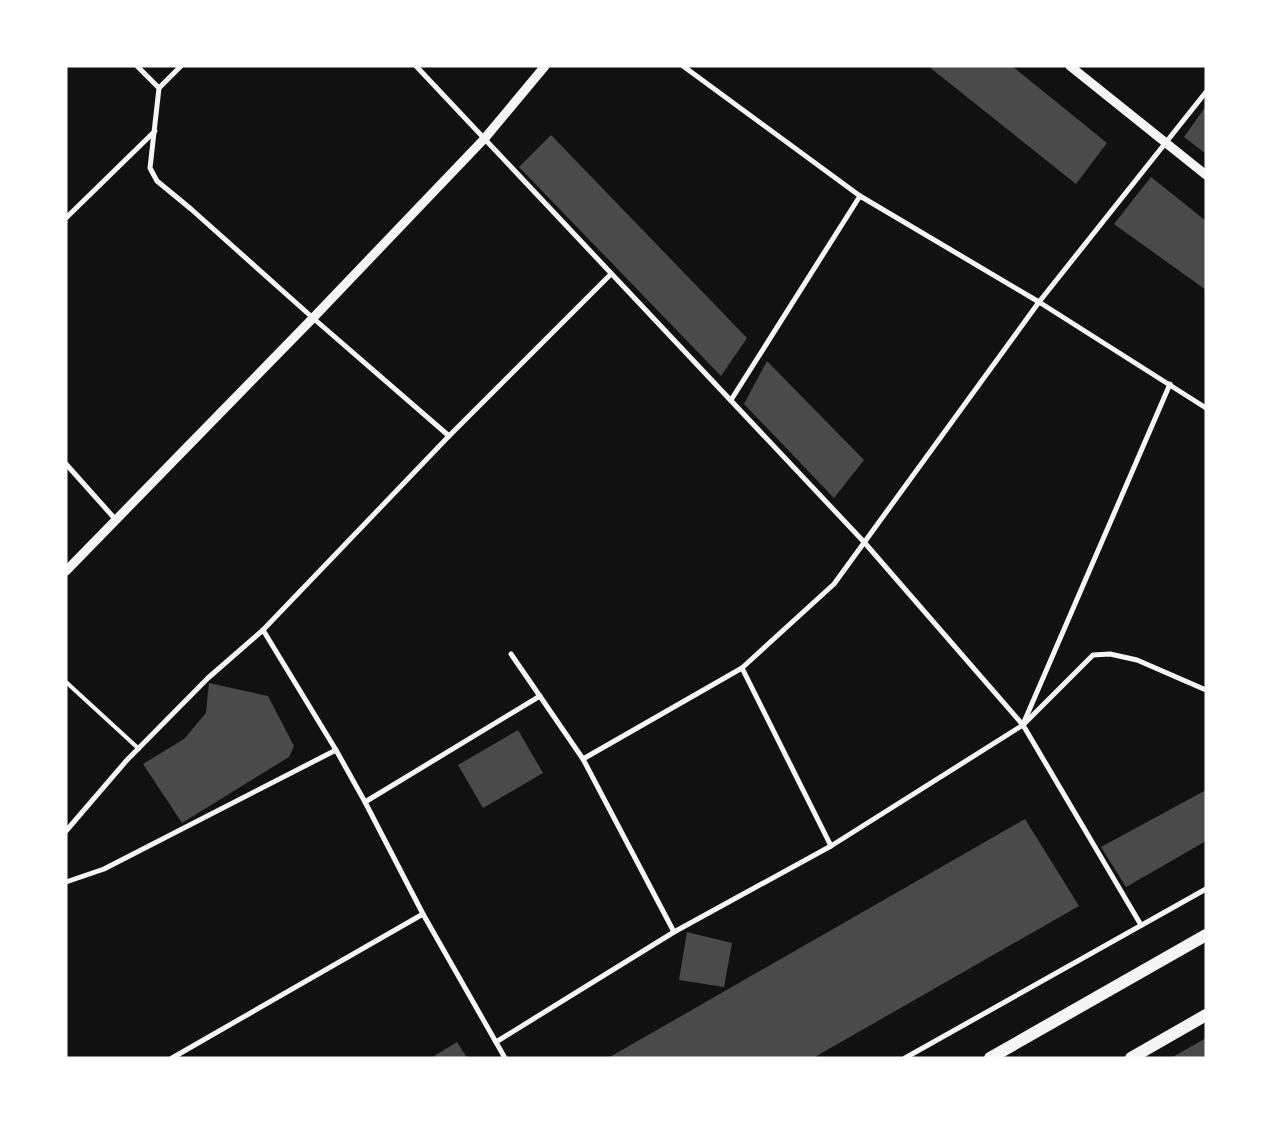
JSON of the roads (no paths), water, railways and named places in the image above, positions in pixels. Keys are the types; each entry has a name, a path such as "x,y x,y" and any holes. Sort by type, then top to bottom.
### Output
{"main road":[{"path":"990,1058 1206,935"},
{"path":"1130,1058 1206,1015"}],"street":[{"path":"137,66 160,88"},
{"path":"181,66 160,88 150,168 157,181 448,436"},
{"path":"416,66 864,542 1023,725 1141,925"},
{"path":"66,571 313,318 485,138 545,66"},
{"path":"683,66 860,196 1040,302 1206,408"},
{"path":"1070,66 1206,175"},
{"path":"583,759 742,668 834,584 1040,302 1206,92"},
{"path":"66,218 155,131"},
{"path":"731,400 860,196"},
{"path":"66,831 139,749 208,678 263,630 448,436 611,274"},
{"path":"1023,725 1170,384"},
{"path":"66,464 116,520"},
{"path":"263,630 336,750 423,914 505,1058"},
{"path":"512,654 583,759 674,932"},
{"path":"496,1042 674,932 831,846 1023,725 1094,655 1110,654 1137,660 1206,690"},
{"path":"742,668 831,846"},
{"path":"365,802 540,696"},
{"path":"66,882 104,869 336,750"},
{"path":"905,1058 1206,889"},
{"path":"172,1058 423,914"}],"lane":[{"path":"66,682 139,749"}]}
